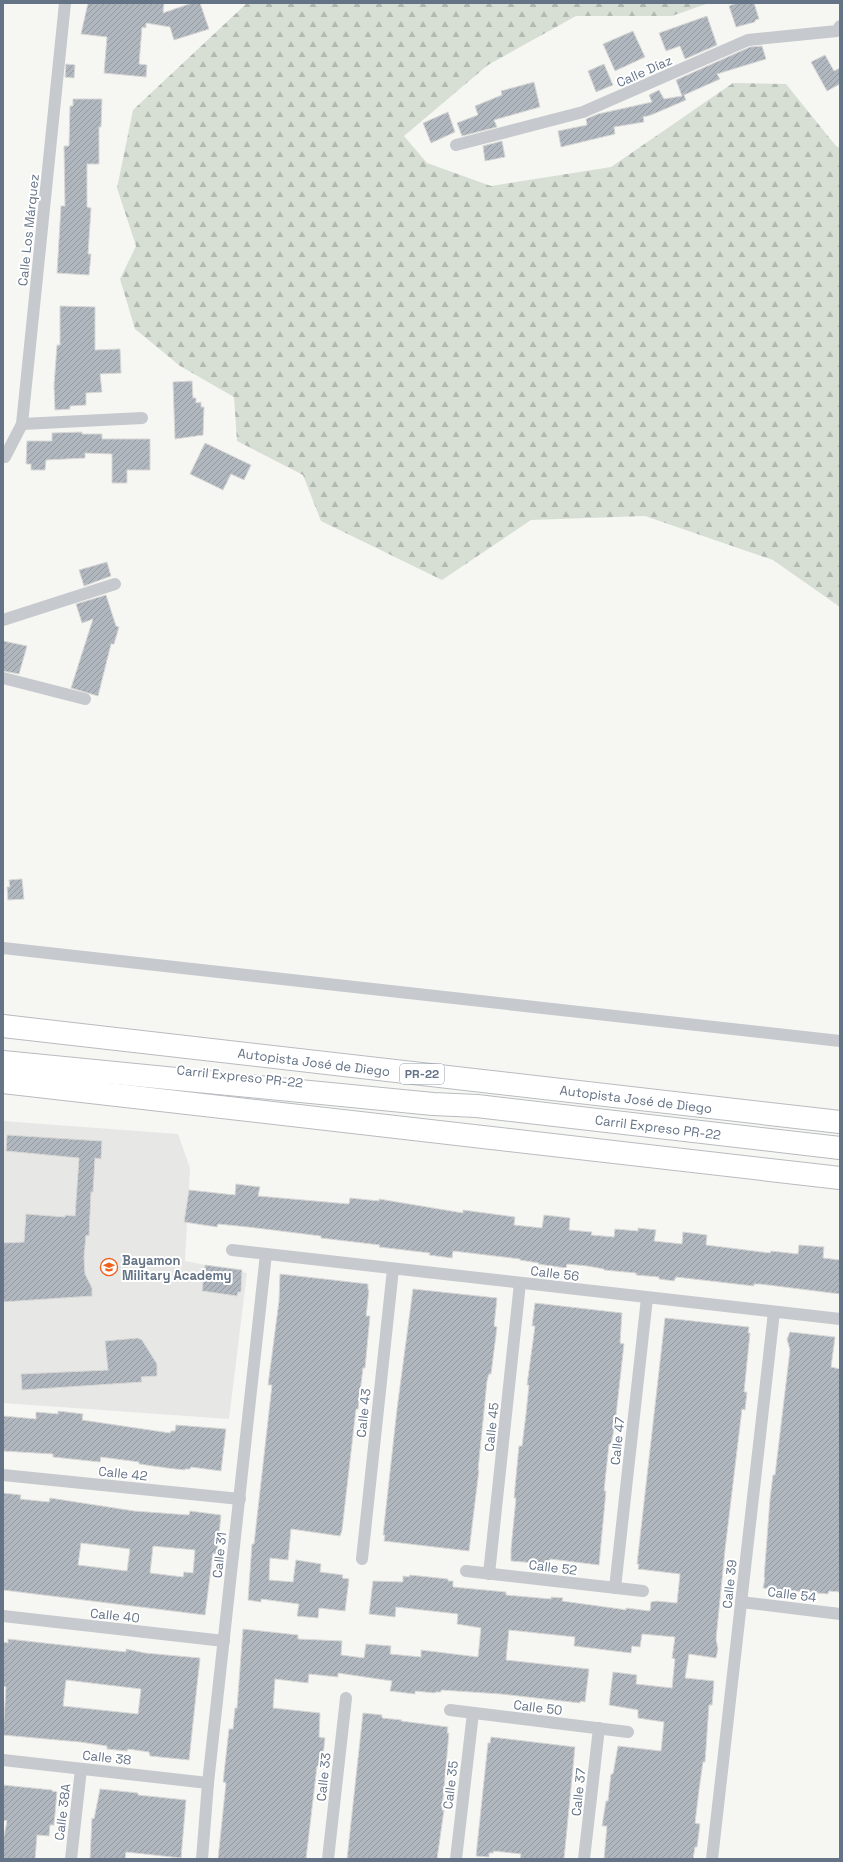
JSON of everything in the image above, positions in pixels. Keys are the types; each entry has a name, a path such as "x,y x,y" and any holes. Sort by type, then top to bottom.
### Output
{"highway":[{"name":"Autopista José de Diego","path":"3,1026 840,1122"},
{"name":"Carril Expreso PR-22","path":"3,1050 432,1095 476,1106"},
{"name":"Carril Expreso PR-22","path":"3,1062 433,1104 476,1106 840,1148"},
{"path":"3,1082 840,1178"}],"street":[{"name":"Calle Los Márquez","path":"5,457 22,424 65,3"},
{"name":"Calle Díaz","path":"456,145 583,112 748,40 837,31 840,26"},
{"path":"22,424 142,418"},
{"path":"3,620 115,584"},
{"path":"3,678 85,699"},
{"path":"3,948 840,1041"},
{"name":"Calle 56","path":"232,1250 840,1319"},
{"name":"Calle 31","path":"202,1859 208,1783 266,1254"},
{"name":"Calle 43","path":"362,1560 393,1269"},
{"name":"Calle 45","path":"489,1574 520,1283"},
{"name":"Calle 47","path":"615,1588 647,1298"},
{"name":"Calle 39","path":"712,1859 774,1312"},
{"name":"Calle 42","path":"3,1475 240,1499"},
{"name":"Calle 52","path":"466,1571 643,1591"},
{"name":"Calle 54","path":"741,1602 840,1614"},
{"name":"Calle 40","path":"3,1616 224,1641"},
{"name":"Calle 33","path":"328,1859 346,1698"},
{"name":"Calle 50","path":"450,1710 628,1732"},
{"name":"Calle 35","path":"456,1859 473,1713"},
{"name":"Calle 37","path":"584,1859 599,1728"},
{"name":"Calle 38","path":"3,1760 208,1783"},
{"name":"Calle 38A","path":"71,1859 81,1769"}],"shaded area":[{"name":"Bayamon Military Academy","path":"3,1121 178,1134 190,1168 185,1261 247,1273 229,1419 3,1403"}],"green space":[{"path":"247,3 709,3 672,16 576,16 488,65 404,136 427,163 491,186 611,167 733,83 786,84 836,146 840,148 840,607 773,560 645,516 531,520 442,580 321,521 303,475 237,441 234,397 180,366 135,329 120,279 136,246 117,188 133,110"}],"building":[{"path":"88,3 164,3 163,13 192,3 200,3 209,29 174,40 170,27 146,23 146,28 142,27 139,64 147,65 146,77 104,73 107,37 81,34"},
{"path":"737,3 754,3 759,19 755,20 755,22 736,27 729,6"},
{"path":"707,16 717,45 685,59 680,46 666,51 659,33"},
{"path":"633,31 645,57 615,71 603,44"},
{"path":"762,46 766,59 717,74 720,79 684,95 686,100 643,117 644,122 614,127 615,134 561,147 558,131 587,125 586,119 598,114 652,102 649,95 659,90 664,99 682,96 676,80 750,47"},
{"path":"825,55 834,71 840,68 840,84 827,91 811,62"},
{"path":"66,64 75,65 74,78 65,77"},
{"path":"604,64 613,85 596,92 588,71"},
{"path":"534,82 540,107 494,120 497,127 462,136 457,123 478,115 475,106 502,95 501,91"},
{"path":"73,99 102,99 101,127 99,127 99,164 87,164 87,207 91,208 88,254 91,254 89,275 57,273 61,206 65,206 64,146 69,146 70,106 73,106"},
{"path":"448,112 455,132 431,143 423,123"},
{"path":"502,141 505,157 485,161 483,146"},
{"path":"60,306 95,307 95,350 120,349 121,373 100,374 102,392 86,393 86,405 70,406 70,409 55,410 54,386 57,345 60,345"},
{"path":"192,381 193,398 196,398 196,403 201,402 201,407 204,407 203,435 175,439 173,382"},
{"path":"82,432 82,434 102,434 102,439 150,439 150,470 127,470 127,483 112,483 112,454 85,453 85,458 46,460 45,470 31,470 31,464 26,464 27,441 52,441 52,433"},
{"path":"205,443 251,465 244,480 231,474 223,490 190,474"},
{"path":"107,562 111,576 84,586 79,570"},
{"path":"106,595 116,626 119,627 114,644 111,644 98,696 71,688 93,619 82,623 76,604"},
{"path":"3,641 27,646 19,674 3,671"},
{"path":"22,879 24,899 8,900 7,887 10,887 9,880"},
{"path":"7,1135 102,1141 101,1159 95,1158 93,1192 91,1192 89,1236 86,1235 84,1257 85,1274 92,1288 92,1296 3,1302 3,1243 24,1242 26,1214 65,1217 65,1215 75,1216 79,1158 6,1151"},
{"path":"236,1184 260,1187 258,1196 349,1204 350,1198 379,1201 379,1199 463,1213 463,1210 515,1217 514,1225 542,1228 544,1215 570,1218 569,1230 592,1232 591,1235 614,1237 615,1229 638,1231 638,1228 656,1230 654,1241 682,1244 683,1232 707,1235 706,1245 770,1253 771,1251 798,1254 799,1245 824,1247 823,1258 840,1260 840,1294 760,1284 754,1284 754,1286 676,1277 674,1281 659,1279 659,1277 636,1275 636,1273 604,1270 587,1266 567,1264 566,1268 538,1264 539,1263 520,1259 453,1251 452,1258 429,1255 430,1253 379,1247 380,1245 321,1238 321,1236 218,1224 217,1227 184,1222 189,1190 235,1195"},
{"path":"205,1265 242,1270 241,1292 238,1292 237,1296 202,1291"},
{"path":"280,1274 368,1284 369,1290 366,1316 370,1316 365,1368 363,1368 358,1409 356,1409 342,1530 340,1536 291,1529 288,1560 270,1558 269,1580 293,1582 296,1560 321,1564 320,1572 343,1575 342,1578 349,1579 345,1611 319,1608 318,1618 297,1616 299,1604 261,1599 261,1602 248,1600 252,1544 254,1544 272,1385 268,1385 279,1301"},
{"path":"413,1289 497,1298 494,1326 497,1327 491,1374 489,1374 487,1381 479,1470 469,1551 384,1541 385,1535 383,1535 397,1409"},
{"path":"535,1303 622,1313 620,1343 624,1344 615,1424 611,1444 609,1444 599,1565 550,1559 549,1564 511,1561 516,1498 514,1498 519,1446 522,1446 526,1414 529,1385 527,1385 535,1326 532,1326"},
{"path":"665,1318 749,1327 748,1333 750,1333 744,1392 747,1392 745,1410 742,1409 725,1550 716,1639 718,1649 716,1658 689,1654 685,1678 714,1681 712,1705 709,1705 705,1762 703,1762 695,1823 700,1824 697,1847 695,1847 693,1859 604,1859 607,1826 602,1826 606,1801 608,1801 611,1774 613,1774 618,1746 661,1751 664,1722 638,1718 638,1710 609,1705 613,1672 637,1675 636,1684 672,1688 675,1659 672,1658 675,1637 642,1634 640,1647 632,1646 631,1653 574,1646 575,1637 509,1630 506,1660 589,1669 585,1702 580,1701 580,1703 501,1694 441,1690 441,1692 435,1693 415,1691 415,1694 390,1691 392,1681 338,1673 338,1677 309,1674 308,1683 275,1679 273,1708 320,1713 319,1737 325,1738 322,1765 317,1766 306,1859 218,1859 226,1783 223,1782 229,1729 233,1729 235,1708 237,1708 243,1629 298,1635 298,1639 342,1641 341,1655 364,1658 366,1644 391,1646 390,1654 421,1657 421,1650 478,1657 481,1628 457,1624 458,1614 396,1607 395,1617 369,1614 373,1581 403,1582 403,1576 409,1577 410,1575 448,1579 448,1581 453,1581 453,1587 506,1592 506,1595 551,1599 551,1597 563,1598 562,1601 626,1610 626,1608 650,1611 651,1602 656,1601 677,1603 680,1574 638,1569 639,1564 637,1564"},
{"path":"790,1332 835,1337 831,1367 840,1369 840,1592 829,1591 828,1594 763,1588 765,1578 770,1499 773,1475 775,1475 790,1350 787,1339"},
{"path":"138,1338 142,1340 157,1364 157,1376 141,1377 142,1382 22,1390 21,1374 108,1370 105,1341"},
{"path":"58,1411 83,1414 82,1420 170,1433 171,1431 175,1431 176,1425 226,1429 221,1471 191,1467 190,1469 185,1470 167,1468 139,1464 139,1462 101,1457 100,1462 53,1457 53,1454 3,1451 3,1416 36,1419 36,1412 58,1414"},
{"path":"3,1493 21,1495 20,1499 49,1502 50,1498 134,1511 189,1515 190,1511 221,1515 217,1554 213,1553 205,1615 3,1590","holes":["81,1543 130,1549 127,1571 78,1565","153,1546 195,1550 193,1573 184,1572 183,1577 150,1573"]},
{"path":"8,1639 126,1652 126,1649 145,1653 200,1658 189,1760 150,1756 149,1752 128,1749 127,1751 107,1749 107,1746 80,1742 3,1735 6,1687 3,1686 3,1642 8,1643","holes":["66,1680 141,1689 138,1714 63,1706"]},
{"path":"363,1713 382,1715 382,1718 448,1727 447,1733 449,1733 442,1810 444,1810 437,1859 347,1859"},
{"path":"491,1737 575,1747 564,1859 520,1859 521,1854 494,1851 493,1853 489,1853 489,1857 476,1856 488,1743 490,1743"},
{"path":"3,1785 52,1790 57,1792 54,1825 50,1825 49,1836 37,1835 35,1859 3,1859 3,1841 7,1821 3,1820"},
{"path":"100,1789 186,1800 181,1858 126,1852 125,1859 90,1859 92,1818 94,1819"}],"place":[{"name":"Bayamon Military Academy","path":"109,1267"}]}
